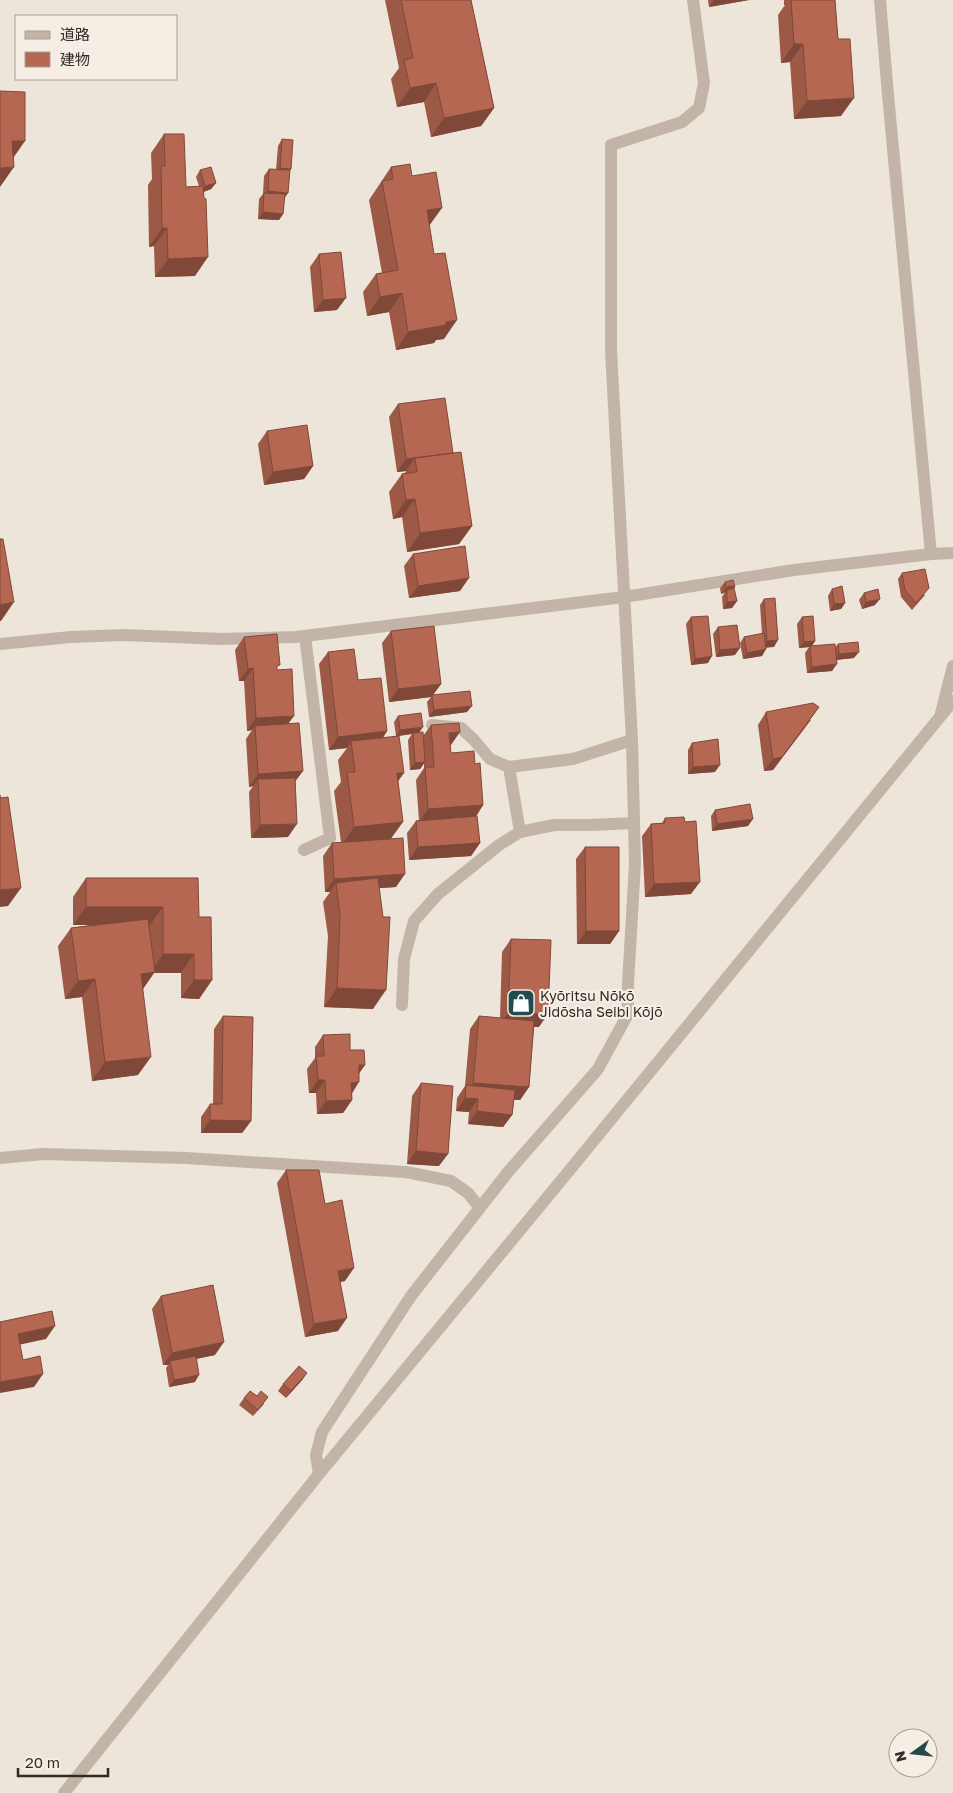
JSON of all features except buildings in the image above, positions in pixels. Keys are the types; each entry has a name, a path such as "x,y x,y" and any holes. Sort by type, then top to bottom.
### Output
{"street":[{"path":"319,1474 316,1455 322,1432 411,1296 508,1172 598,1069 628,1014 635,863 632,740 611,351 611,145 682,122 699,108 704,83 693,0"},
{"path":"880,0 932,554"},
{"path":"0,644 71,637 124,636 222,639 305,636 624,597 794,570 953,553"},
{"path":"304,850 330,838 305,636"},
{"path":"940,718 953,666"},
{"path":"64,1793 319,1474 953,701"},
{"path":"432,725 461,728 490,759 509,767 573,759 632,740"},
{"path":"509,767 520,832"},
{"path":"402,1004 404,959 414,921 438,894 499,845 520,832 554,825 634,823"},
{"path":"0,1158 43,1154 176,1158 406,1172 451,1181 468,1193 480,1208"}],"place":[{"name":"Kyōritsu Nōkō Jidōsha Seibi Kōjō","path":"521,1003"}]}
